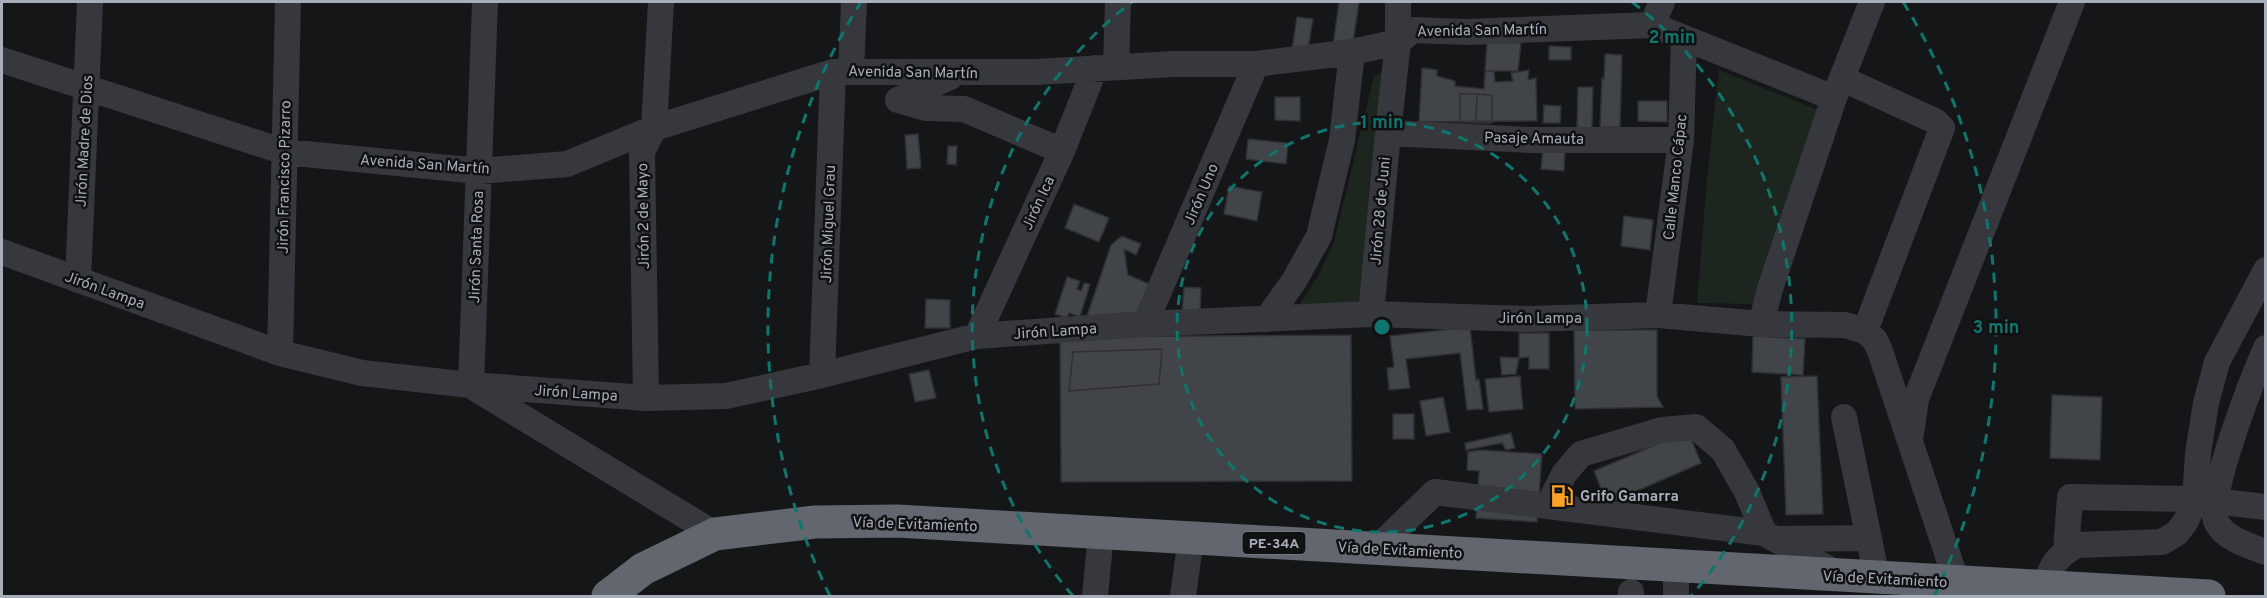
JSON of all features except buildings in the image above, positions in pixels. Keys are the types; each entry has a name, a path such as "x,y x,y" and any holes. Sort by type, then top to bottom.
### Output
{"highway":[{"name":"Vía de Evitamiento","path":"622,591 643,569 715,534 814,522 897,521 1376,549 1676,581 1957,583 2209,597"}],"street":[{"name":"Jirón Madre de Dios","path":"78,280 90,2"},
{"name":"Jirón Francisco Pizarro","path":"280,353 288,2"},
{"name":"Jirón Santa Rosa","path":"471,385 485,2"},
{"name":"Jirón 2 de Mayo","path":"646,398 642,152 654,128 661,2"},
{"name":"Jirón Miguel Grau","path":"822,375 842,72 854,2"},
{"name":"Jirón Ica","path":"977,336 1062,151 1106,68 1118,2"},
{"name":"Jirón 28 de Juni","path":"1371,314 1398,42 1398,2"},
{"path":"1652,26 1662,2"},
{"path":"1761,324 1770,289 1839,88 1872,2"},
{"path":"1911,440 1916,399 2072,2"},
{"name":"Avenida San Martín","path":"2,60 285,152 479,171 567,164 654,128 842,72 957,74 1173,64 1256,64 1352,52 1398,42 1413,30 1466,32 1652,26 1935,121 1942,128 1865,331"},
{"name":"Calle Manco Cápac","path":"1658,315 1680,140 1684,38"},
{"path":"1267,319 1294,281 1319,236 1342,140 1352,52"},
{"name":"Jirón Uno","path":"1145,324 1256,64"},
{"path":"957,74 898,100 926,108 964,109 1062,151"},
{"name":"Pasaje Amauta","path":"1388,133 1531,140 1680,140"},
{"name":"Jirón Lampa","path":"2,252 280,353 362,372 471,385 646,398 726,396 822,375 977,336 1145,324 1371,314 1528,319 1658,315 1761,324 1845,325 1865,331"},
{"path":"2265,270 2217,362 2204,413 2198,453 2205,500 2216,521 2225,533 2265,552"},
{"path":"1865,331 1875,340 1880,351 1957,583"},
{"path":"2044,588 2052,564 2066,551 2077,545 2162,542 2177,533 2205,500 2265,348"},
{"path":"471,385 715,534"},
{"path":"1548,506 1564,474 1581,454 1662,430 1696,427 1723,450 1771,536 1858,582 1869,537 1844,417"},
{"path":"1376,549 1435,492 1771,536 1869,537"},
{"path":"2066,551 2070,497 2205,500 2265,507"},
{"path":"1095,597 1101,533"},
{"path":"1183,597 1191,538"}],"shaded area":[{"path":"1393,68 1362,307 1299,305 1318,276 1334,242 1374,76"},
{"path":"1719,70 1823,112 1754,304 1697,303"}],"place":[{"name":"Grifo Gamarra","path":"1562,496"}]}
